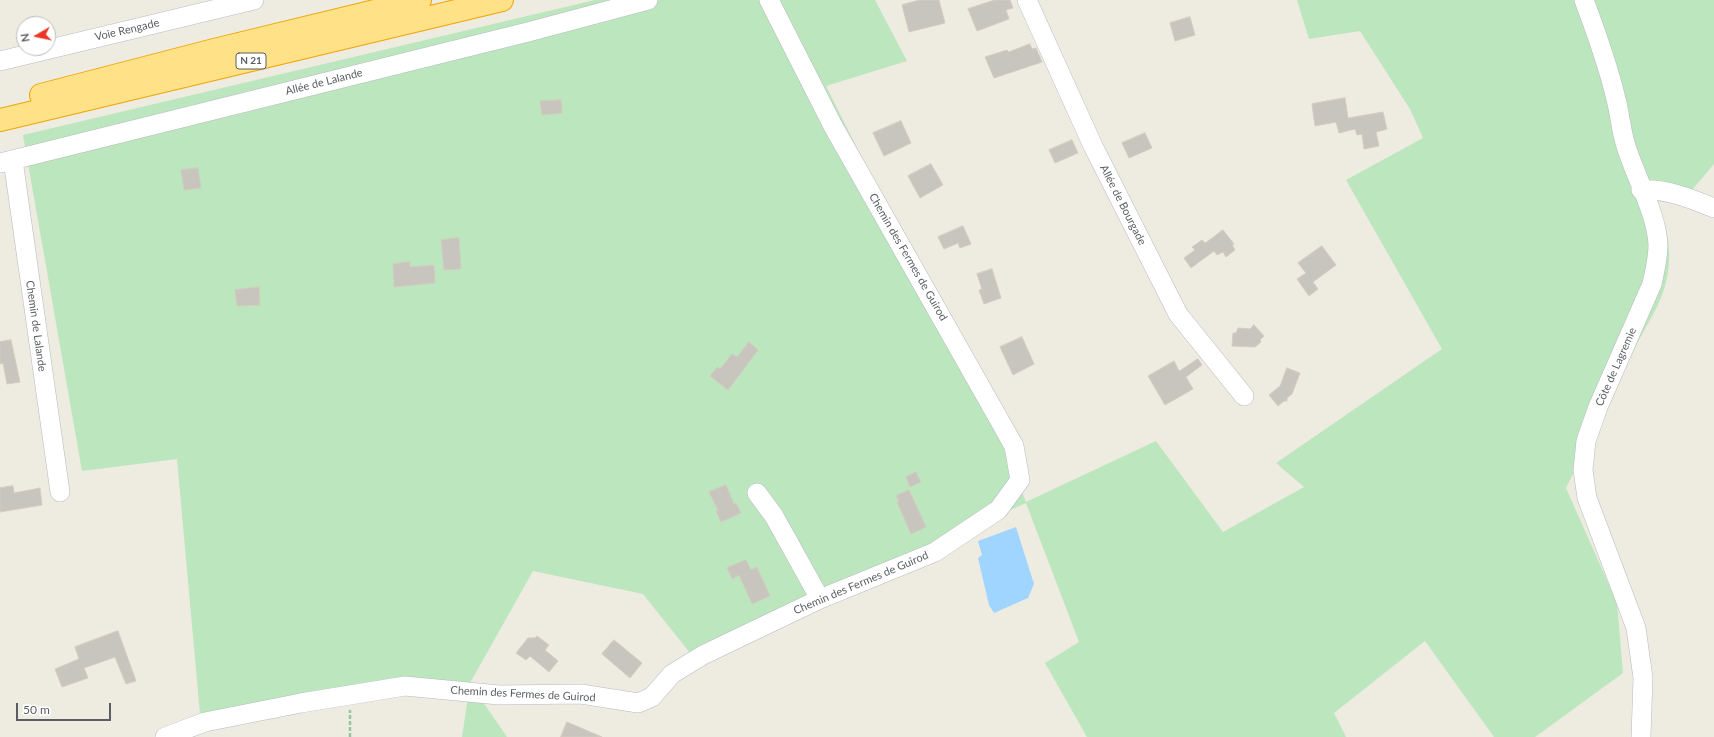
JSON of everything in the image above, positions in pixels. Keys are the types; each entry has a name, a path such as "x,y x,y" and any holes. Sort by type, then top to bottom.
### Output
{"highway":[{"name":"N 21","path":"0,104 221,48 420,0"},
{"name":"N 21","path":"0,120 502,0"}],"street":[{"name":"Voie Rengade","path":"0,61 254,0"},
{"name":"Allée de Lalande","path":"6,161 528,32 648,0"},
{"name":"Chemin des Fermes de Guirod","path":"165,737 205,722 301,703 405,686 499,694 581,694 638,703 652,697 672,674 703,655 820,599 935,552 998,510 1020,480 1014,446 834,126 769,0"},
{"name":"Allée de Bourgade","path":"1027,0 1093,146 1178,314 1244,396"},
{"name":"Côte de Lagremie","path":"1584,0 1617,99 1621,129 1626,148 1656,228 1658,243 1657,262 1652,284 1598,406 1586,441 1583,470 1587,498 1636,628 1643,678 1641,737"},
{"name":"Chemin de Lalande","path":"6,161 60,492"},
{"path":"1641,190 1651,189 1671,193 1714,208"},
{"path":"757,493 774,516 820,599"}],"path":[{"path":"350,695 350,737"}],"green space":[{"path":"595,0 875,0 907,61 826,86 988,410 1026,502 1156,441 1223,532 1304,487 1276,463 1442,349 1346,180 1423,138 1410,109 1360,31 1309,39 1297,0 1714,0 1714,164 1680,204 1656,201 1663,218 1669,244 1669,262 1666,281 1660,301 1636,346 1566,488 1617,603 1623,673 1535,737 1494,737 1425,641 1334,713 1346,737 1087,737 1045,663 1079,642 1026,503 690,653 643,594 533,571 470,683 200,714 177,459 82,471 23,135"},
{"path":"470,683 507,737 462,737"}],"water":[{"path":"1016,527 1034,584 1028,598 994,613 989,605 978,558 982,555 978,541"}],"building":[{"path":"920,0 939,0 945,23 909,32 902,5"},
{"path":"995,0 1010,0 1013,8 1006,10 1009,19 977,31 968,9"},
{"path":"1190,17 1195,35 1175,41 1170,23"},
{"path":"1030,44 1032,49 1036,48 1042,62 994,78 985,57 1007,50 1008,52"},
{"path":"1345,98 1348,118 1383,112 1387,129 1376,132 1379,146 1364,149 1362,134 1357,135 1355,129 1339,133 1336,122 1315,126 1312,104"},
{"path":"561,100 562,113 542,115 540,101"},
{"path":"901,121 911,143 884,156 873,133"},
{"path":"1145,133 1152,148 1129,158 1122,143"},
{"path":"1072,140 1078,153 1055,163 1049,150"},
{"path":"931,164 943,185 920,198 908,176"},
{"path":"198,168 201,188 184,190 181,170"},
{"path":"963,226 971,244 960,248 958,243 944,249 938,237"},
{"path":"1223,230 1234,244 1232,245 1235,250 1226,257 1223,252 1217,255 1214,251 1191,268 1184,258 1195,250 1192,247 1202,240 1205,243"},
{"path":"459,238 461,269 444,270 441,240"},
{"path":"1322,246 1336,265 1313,282 1318,289 1309,296 1297,279 1306,273 1298,263"},
{"path":"410,262 410,267 434,265 435,283 394,287 393,264"},
{"path":"992,269 1001,298 984,304 979,290 982,289 977,274"},
{"path":"259,287 260,305 237,306 235,290"},
{"path":"1254,325 1264,336 1260,340 1261,342 1255,347 1232,346 1233,333 1236,333 1238,328 1250,329"},
{"path":"1022,337 1034,364 1013,375 1000,347"},
{"path":"11,340 20,382 7,384 3,363 0,364 0,342"},
{"path":"749,342 758,350 728,390 710,376 717,367 720,369 732,354 737,357"},
{"path":"1198,359 1202,365 1186,377 1193,389 1165,405 1148,376 1174,361 1179,371"},
{"path":"1287,368 1300,373 1292,394 1287,398 1287,401 1284,401 1278,406 1269,395 1280,386"},
{"path":"916,472 921,482 910,487 906,477"},
{"path":"726,485 734,504 736,503 741,513 721,522 716,511 718,510 709,492"},
{"path":"13,486 14,493 40,488 42,505 0,512 0,488"},
{"path":"909,490 926,527 911,534 897,502 899,501 896,496"},
{"path":"746,560 751,570 757,567 770,596 752,604 739,575 732,579 727,568"},
{"path":"118,631 136,681 126,684 115,657 84,668 88,678 62,687 55,669 79,659 75,647"},
{"path":"537,636 549,645 545,650 558,661 549,672 530,656 526,660 516,653 528,638 535,638"},
{"path":"614,640 642,663 630,678 602,654"},
{"path":"567,722 602,737 561,737"}]}
